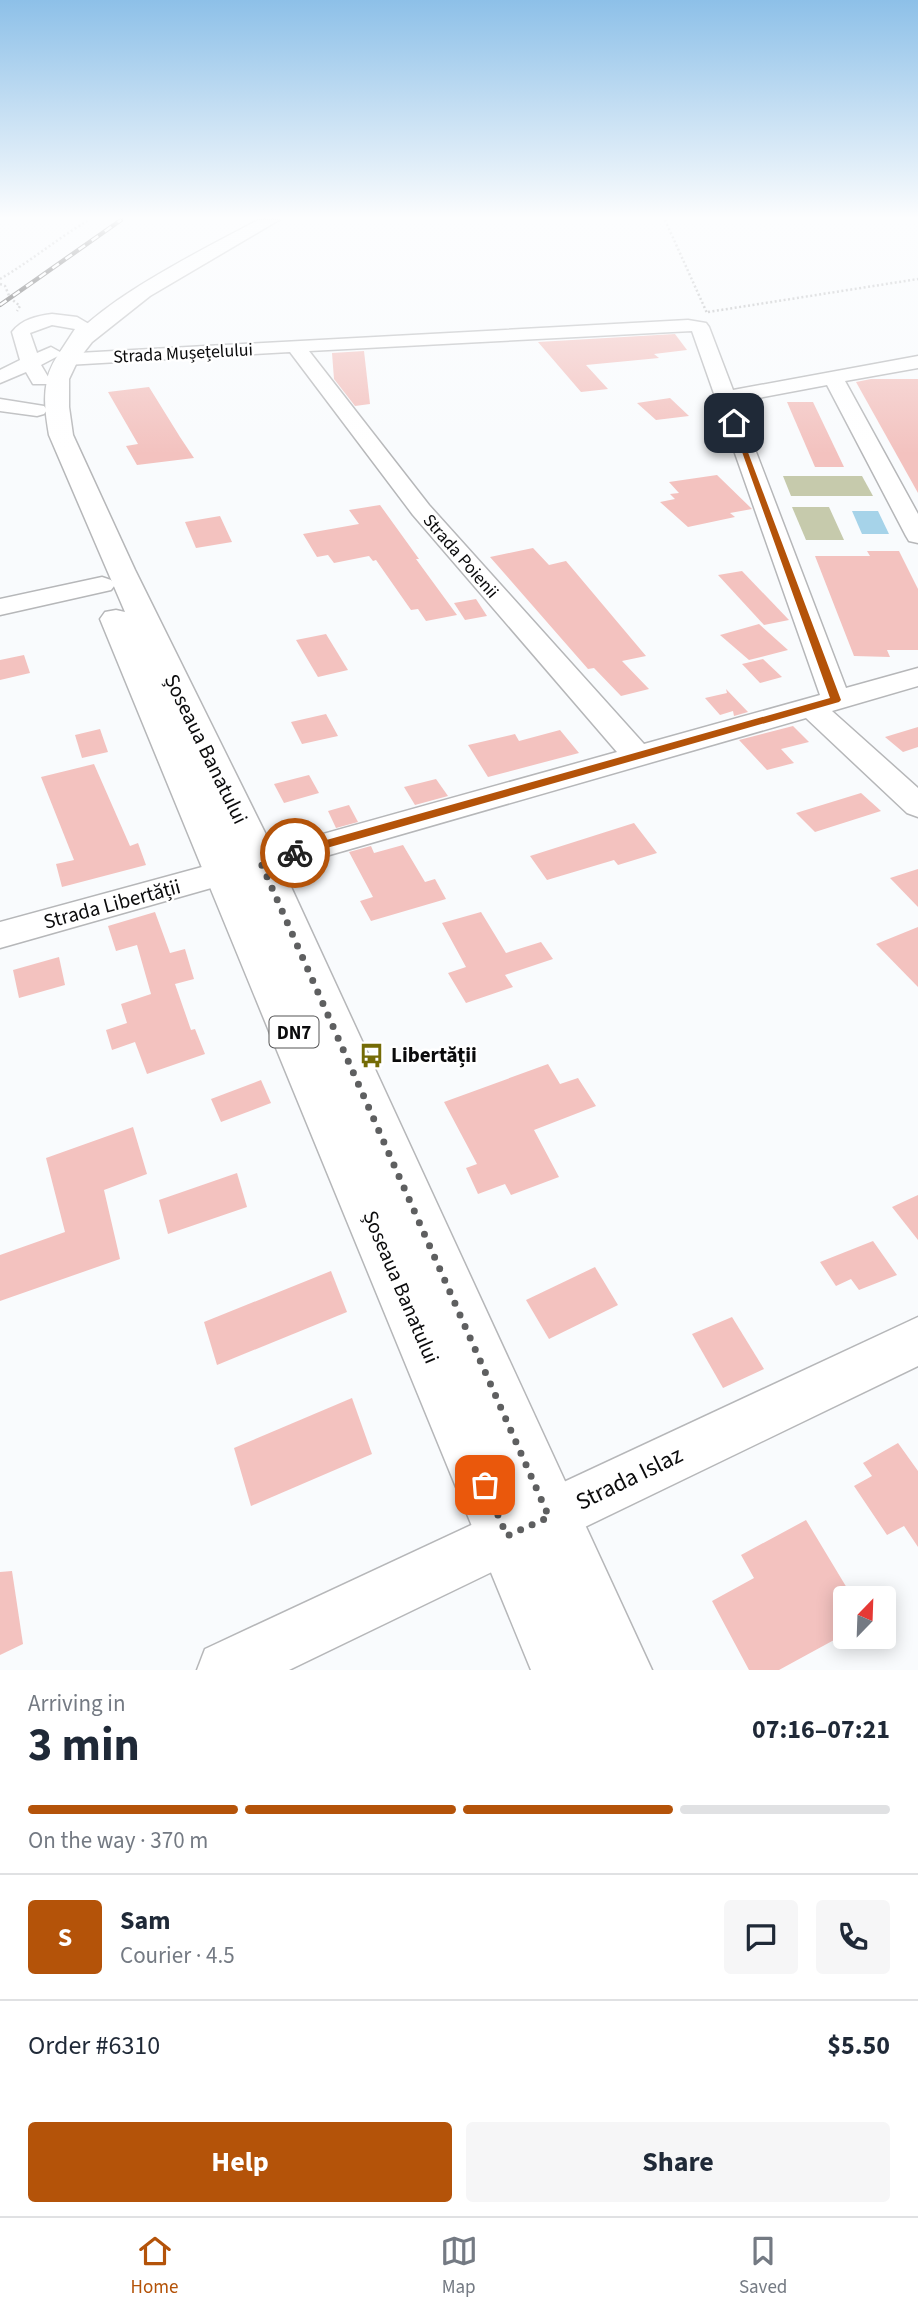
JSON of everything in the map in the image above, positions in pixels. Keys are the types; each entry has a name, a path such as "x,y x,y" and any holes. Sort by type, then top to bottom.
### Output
{"main road":[{"path":"38,371 122,298"},
{"name":"Șoseaua Banatului","path":"38,371 120,308 137,298"},
{"name":"Șoseaua Banatului","path":"38,371 46,457 102,585 242,868"},
{"name":"Șoseaua Banatului","path":"38,371 56,392 61,435 120,570 242,868 528,1527 618,1670"},
{"name":"Șoseaua Banatului","path":"528,1527 565,1670"}],"street":[{"name":"Strada Mușețelului","path":"38,371 296,347 702,319"},
{"path":"702,319 702,328 823,704 918,806"},
{"name":"Strada Mușețelului","path":"21,334 25,327 40,322 66,320 38,371"},
{"path":"21,334 38,371"},
{"name":"Strada Poienii","path":"296,347 421,510 638,756"},
{"path":"724,398 918,362"},
{"path":"833,378 918,536"},
{"path":"0,607 102,585"},
{"name":"Strada Libertății","path":"0,935 918,677"},
{"name":"Strada Islaz","path":"226,1670 918,1341"}],"path":[{"path":"10,298 20,306 10,327 21,334"},
{"path":"694,298 702,319 791,298"}],"green space":[{"path":"783,476 862,476 873,496 791,496"},
{"path":"792,507 829,507 844,540 806,540"}],"water":[{"path":"852,511 878,511 889,534 862,534"}],"building":[{"path":"675,334 687,350 654,354 659,358 586,365 608,389 581,392 538,342"},
{"path":"364,351 370,404 355,406 334,379 332,353"},
{"path":"871,379 918,379 918,493 856,382"},
{"path":"149,387 194,458 137,465 126,446 138,444 108,392"},
{"path":"670,398 689,416 656,420 637,403"},
{"path":"787,402 813,402 844,467 815,467"},
{"path":"717,475 752,509 730,513 735,517 688,527 660,502 675,499 670,494 679,493 669,482"},
{"path":"380,505 457,615 426,621 418,609 411,610 376,560 373,561 369,556 334,563 328,555 317,557 303,534 359,524 349,510"},
{"path":"220,516 232,542 196,548 185,522"},
{"path":"533,548 549,565 566,561 646,656 622,661 649,689 621,696 594,668 588,669 490,557"},
{"path":"867,551 899,551 918,589 918,650 887,650 890,657 854,656 815,556 870,556"},
{"path":"742,571 789,620 764,625 718,575"},
{"path":"476,599 487,616 465,620 454,603"},
{"path":"759,624 788,650 749,660 720,635"},
{"path":"326,634 348,670 318,677 296,640"},
{"path":"24,655 30,673 0,680 0,660"},
{"path":"763,659 782,677 760,683 742,664"},
{"path":"726,689 748,712 734,716 733,711 720,715 705,698 727,693"},
{"path":"326,714 338,736 302,744 291,722"},
{"path":"793,726 809,742 781,749 794,763 767,770 739,740"},
{"path":"918,727 918,747 903,752 885,737"},
{"path":"100,729 108,752 82,758 75,735"},
{"path":"560,730 579,753 488,777 468,745 515,734 519,741"},
{"path":"94,764 130,846 138,843 146,865 62,887 56,864 74,860 41,777"},
{"path":"309,775 319,793 284,803 274,784"},
{"path":"436,779 448,796 415,805 404,787"},
{"path":"861,793 881,811 815,832 796,813"},
{"path":"349,805 358,822 336,828 328,811"},
{"path":"634,823 657,853 618,865 614,860 547,880 530,856"},
{"path":"403,845 425,882 435,879 446,899 371,921 360,901 373,897 349,852 371,846 374,853"},
{"path":"918,869 918,907 890,878"},
{"path":"155,912 170,953 185,949 194,979 175,984 191,1030 195,1029 205,1054 147,1074 135,1042 112,1050 106,1030 127,1023 121,1004 151,994 137,945 116,951 108,926"},
{"path":"481,912 506,953 541,942 553,959 505,975 513,987 466,1003 448,973 466,967 442,923"},
{"path":"918,927 918,987 876,944"},
{"path":"59,957 65,985 19,998 13,970"},
{"path":"548,1064 560,1084 578,1078 596,1106 534,1130 559,1177 511,1195 505,1184 478,1194 466,1168 477,1164 444,1102"},
{"path":"261,1080 271,1103 221,1122 211,1099"},
{"path":"133,1127 147,1174 104,1190 120,1259 0,1301 0,1255 65,1232 46,1158"},
{"path":"237,1173 247,1207 168,1234 159,1200"},
{"path":"918,1195 918,1240 892,1207"},
{"path":"873,1241 897,1275 859,1290 851,1279 836,1286 820,1262"},
{"path":"595,1267 618,1305 549,1339 526,1300"},
{"path":"331,1271 347,1312 217,1365 204,1322"},
{"path":"732,1317 764,1369 723,1388 692,1334"},
{"path":"352,1398 372,1454 251,1506 234,1448"},
{"path":"898,1443 918,1471 918,1547 904,1526 887,1535 854,1486 872,1476 863,1463"},
{"path":"806,1520 846,1586 833,1586 833,1641 779,1670 749,1670 712,1601 754,1578 741,1555"},
{"path":"12,1571 23,1644 0,1655 0,1572"}],"railway":[{"path":"0,305 10,298"}],"way so far":[{"path":"295,853 261,863 549,1517 507,1536 485,1485"}],"place":[{"name":"Libertății","path":"371,1055"}],"route":[{"path":"295,853 836,700 734,423"}]}
